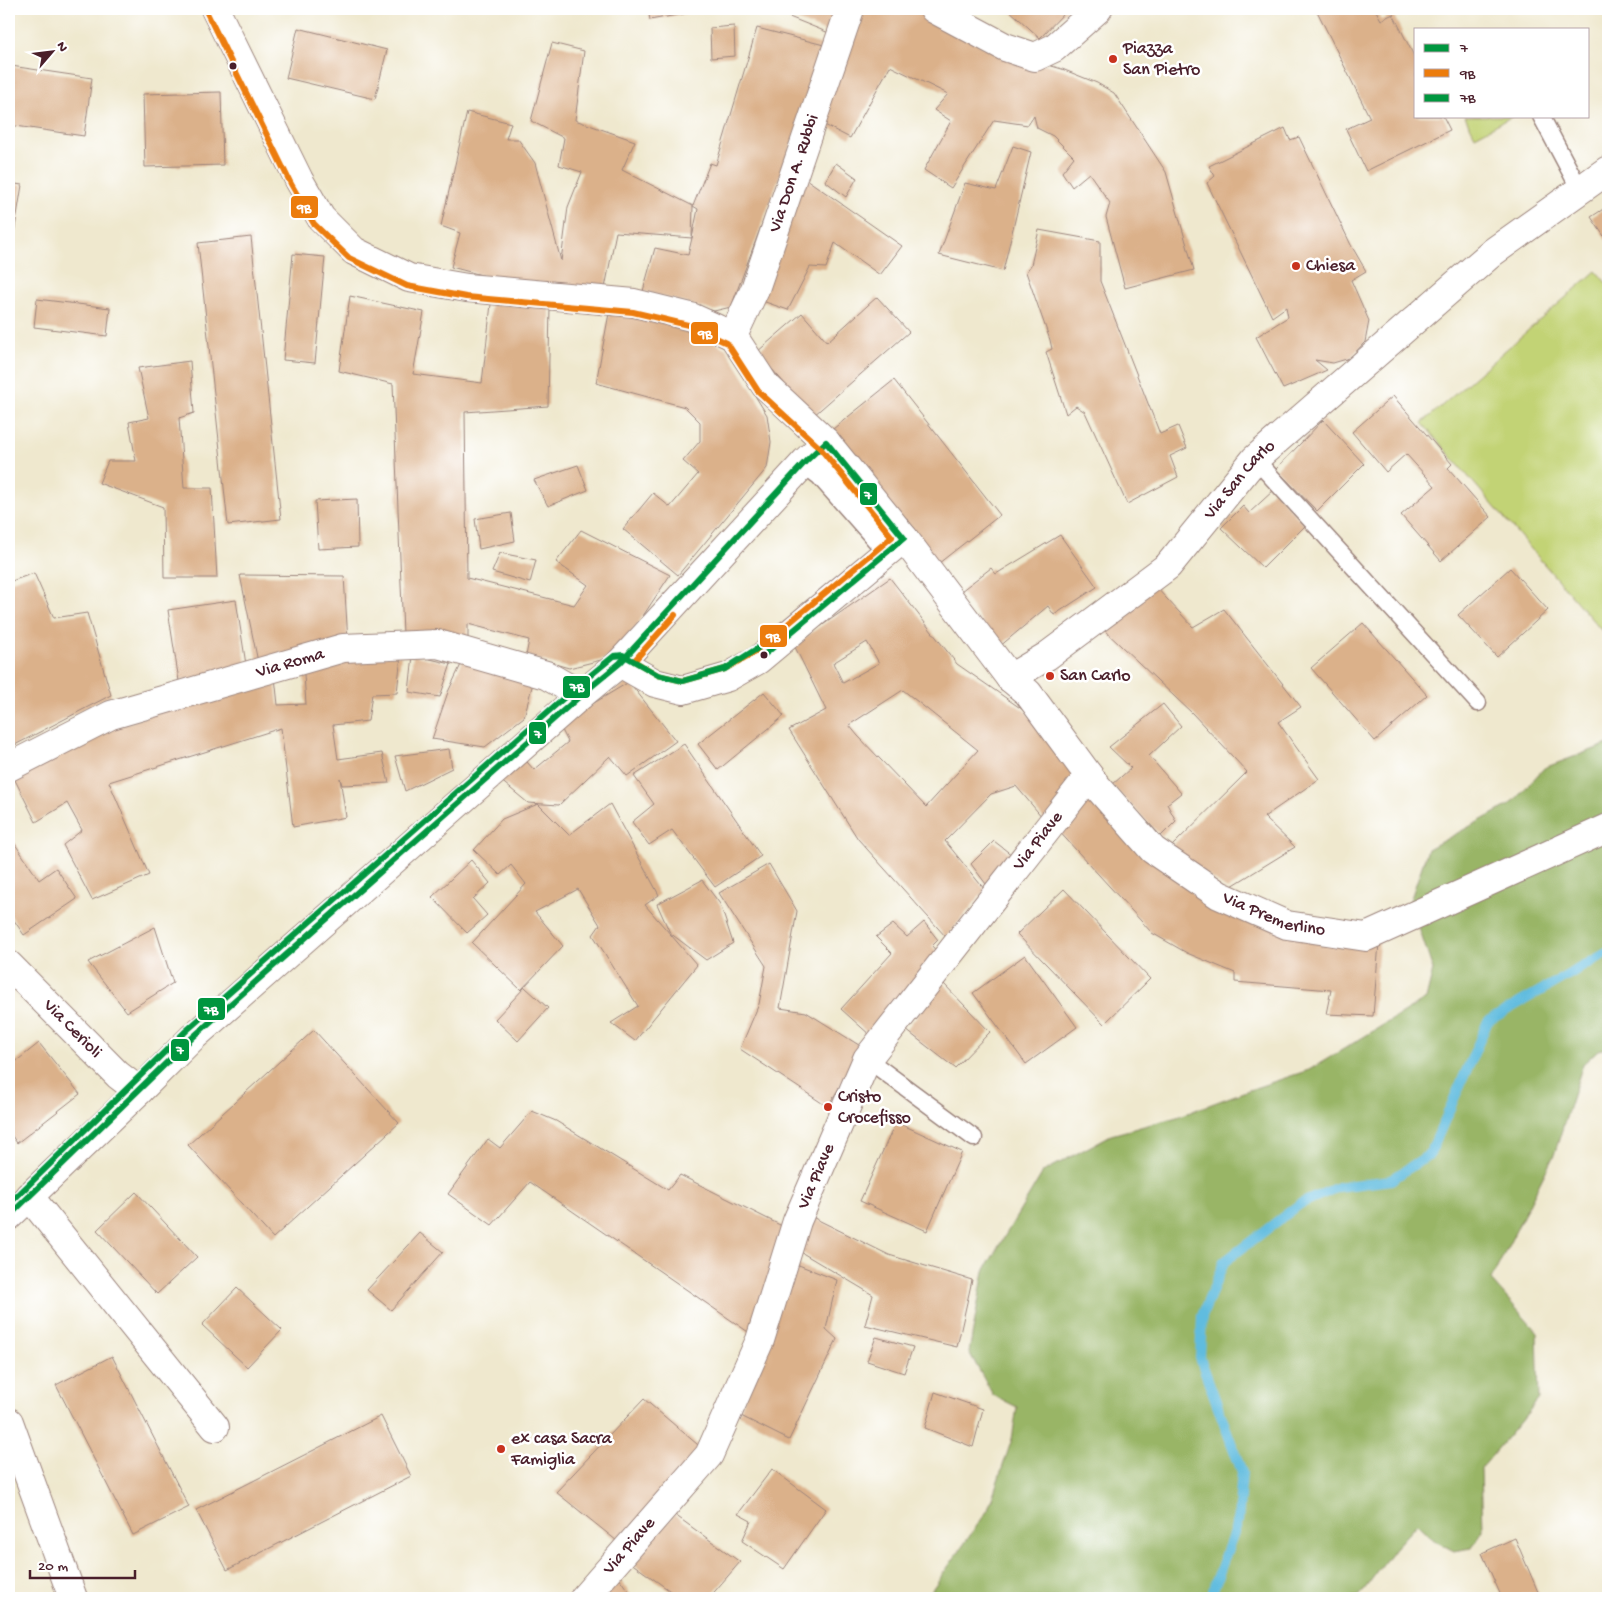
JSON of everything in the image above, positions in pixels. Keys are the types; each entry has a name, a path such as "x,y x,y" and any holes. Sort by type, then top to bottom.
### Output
{"street":[{"path":"215,9 299,180 320,218 354,251 409,278 467,288 634,303 691,318 733,336 765,385 826,442 896,545 1010,678"},
{"name":"Via Don A. Rubbi","path":"733,336 755,289 850,9"},
{"path":"934,9 1005,48 1035,57 1054,48 1098,9"},
{"name":"Via San Carlo","path":"1010,678 1046,656 1168,566 1255,459 1493,252 1608,170"},
{"path":"9,1216 192,1038 581,695 620,663 806,461 826,442"},
{"path":"806,461 822,473 882,541 896,545"},
{"path":"620,663 655,683 683,690 728,677 758,660 896,545"},
{"name":"Via Roma","path":"9,767 111,714 343,648 438,644 546,675 581,695"},
{"name":"Via Premerlino","path":"1010,678 1028,693 1090,776 1153,850 1219,895 1287,925 1366,937 1608,828"},
{"name":"Via Piave","path":"584,1598 709,1455 760,1340 797,1221 867,1058 1090,776"},
{"name":"Via Cerioli","path":"9,965 118,1075 139,1091"},
{"path":"29,1196 215,1427"},
{"path":"9,1422 73,1598"}],"lane":[{"path":"1542,118 1580,190"},
{"path":"1255,459 1478,703"},
{"path":"867,1058 974,1138"}],"green space":[{"path":"1466,118 1509,118 1475,136"},
{"path":"1596,271 1608,285 1608,638 1422,423"},
{"path":"1608,744 1608,1048 1598,1050 1583,1064 1554,1155 1491,1280 1537,1332 1539,1399 1481,1469 1483,1530 1472,1548 1454,1551 1435,1541 1417,1524 1394,1549 1358,1598 926,1598 988,1510 1012,1439 1017,1407 993,1395 969,1352 984,1271 1043,1172 1111,1135 1177,1117 1309,1070 1426,999 1433,970 1410,901 1428,849 1511,804 1544,768"}],"building":[{"path":"648,9 704,9 704,10 650,20"},
{"path":"784,9 838,9 829,33 782,14"},
{"path":"856,9 920,9 982,46 1062,69 1097,83 1114,93 1166,172 1194,270 1125,288 1106,217 1110,203 1089,173 1072,187 1062,172 1074,157 1053,136 1037,128 1034,116 1028,125 994,120 951,188 924,170 951,121 934,110 948,94 890,66 850,138 813,119"},
{"path":"1008,9 1068,9 1040,38"},
{"path":"1316,9 1375,9 1381,20 1393,14 1414,56 1414,118 1444,118 1450,130 1366,171 1346,129 1370,118"},
{"path":"734,26 735,56 711,58 710,28"},
{"path":"298,28 387,50 375,99 286,78"},
{"path":"757,28 828,46 731,307 714,311 643,291 655,248 688,255 698,209 693,206 710,163 716,165"},
{"path":"552,43 584,51 575,120 635,141 622,170 693,206 692,238 616,232 605,288 501,280 451,267 460,233 441,226 467,112 511,123 506,139 518,139 535,163 561,261 568,207 582,172 559,165 564,138 531,121"},
{"path":"11,66 92,78 84,136 9,125"},
{"path":"221,92 223,165 145,167 143,94"},
{"name":"Chiesa","path":"1285,128 1290,140 1299,137 1351,245 1366,271 1351,280 1369,321 1365,342 1350,358 1333,363 1315,360 1327,370 1283,389 1256,337 1288,317 1286,307 1272,317 1207,183 1215,176 1209,166"},
{"path":"1013,146 1031,152 1003,271 939,255 965,183 996,190"},
{"path":"836,163 857,178 846,197 825,181"},
{"path":"806,179 902,246 880,275 835,243 826,268 810,267 788,310 751,297"},
{"path":"9,183 22,185 10,258 9,258"},
{"path":"1608,206 1608,242 1591,217"},
{"path":"1039,230 1100,241 1100,281 1160,434 1178,426 1187,448 1170,456 1178,477 1127,504 1085,412 1076,406 1066,414 1046,352 1052,349 1050,340 1026,272 1031,265"},
{"path":"251,237 281,519 228,525 198,243"},
{"path":"293,254 325,257 315,363 283,360"},
{"path":"350,296 424,312 413,374 482,383 491,304 550,307 548,406 465,412 467,578 574,605 588,585 556,562 581,530 670,575 637,625 609,658 569,668 526,656 529,640 468,624 468,639 403,634 393,384 339,371"},
{"path":"877,297 909,332 813,416 757,352 802,313 827,342"},
{"path":"37,299 110,308 107,336 34,327"},
{"path":"610,308 692,330 726,349 767,415 771,442 767,468 678,575 623,529 653,493 670,507 698,474 683,461 700,441 700,422 685,407 596,383"},
{"path":"190,361 194,413 179,418 184,488 212,488 217,578 164,578 163,507 99,483 108,461 136,461 129,422 149,418 138,368"},
{"path":"894,380 1000,515 934,567 828,433"},
{"path":"1393,396 1452,464 1448,468 1491,517 1441,561 1401,515 1435,486 1406,454 1386,472 1352,432"},
{"path":"1323,420 1364,464 1317,511 1276,469"},
{"path":"578,465 588,490 548,506 534,480"},
{"path":"1274,490 1305,526 1263,568 1221,528 1243,506 1249,513"},
{"path":"357,499 358,547 318,549 315,501"},
{"path":"511,513 515,541 479,549 475,519"},
{"path":"1060,535 1097,587 1054,615 1048,606 999,647 961,591 991,568 996,574"},
{"path":"500,553 536,560 530,583 492,572"},
{"path":"1510,568 1548,610 1497,657 1458,615"},
{"path":"34,573 54,618 87,613 111,695 9,748 9,582"},
{"path":"240,575 344,576 348,642 258,662"},
{"path":"890,578 957,664 1026,712 1082,775 1048,824 1016,786 991,794 945,841 985,890 946,937 858,839 789,730 826,710 794,645","holes":["867,642 879,663 843,683 833,663","903,690 978,750 926,807 849,725"]},
{"path":"1154,585 1193,627 1224,609 1301,707 1278,722 1319,779 1264,817 1295,847 1227,889 1170,848 1247,772 1192,713 1103,629"},
{"path":"236,600 247,671 179,681 168,610"},
{"path":"1363,623 1427,695 1375,741 1311,668"},
{"path":"467,652 534,679 524,717 485,747 432,739 448,692"},
{"path":"401,655 397,693 372,694 368,721 333,725 338,759 382,753 389,783 342,785 340,778 346,817 293,827 281,728 109,782 149,875 92,900 63,845 82,830 67,803 36,822 9,768 274,668 278,705 306,704 303,660"},
{"path":"413,655 451,664 440,697 409,692"},
{"path":"629,682 676,741 627,776 610,756 559,805 528,803 499,779 521,755 534,770 568,742 559,724"},
{"path":"764,692 784,716 718,770 698,744"},
{"path":"1163,704 1181,726 1149,756 1181,793 1167,804 1176,821 1161,836 1112,785 1131,768 1109,747"},
{"path":"684,744 761,856 715,887 672,830 649,845 632,822 654,804 634,776"},
{"path":"449,749 452,768 405,791 395,756"},
{"path":"1095,784 1219,895 1379,943 1373,1016 1326,1014 1331,990 1235,982 1235,973 1187,953 1152,933 1056,828"},
{"path":"538,804 569,835 610,804 659,895 645,905 697,965 635,1041 611,1023 638,1006 593,935 600,925 578,889 535,912 563,946 521,990 472,943 526,884 511,865 500,875 474,850 502,819"},
{"path":"9,835 39,880 56,868 77,899 24,935 9,913"},
{"path":"994,841 1017,859 995,896 971,864"},
{"path":"471,860 490,883 473,899 487,915 467,933 432,897"},
{"path":"769,864 797,911 780,1008 806,1012 862,1047 828,1107 740,1049 759,1004 766,966 719,893"},
{"path":"702,880 720,904 733,943 706,960 670,933 657,904"},
{"path":"1064,889 1150,979 1104,1024 1017,934"},
{"path":"924,922 938,940 932,946 938,953 871,1036 841,1009 892,953 876,937 893,924 907,937"},
{"path":"155,927 173,983 127,1012 88,962"},
{"path":"1025,955 1077,1027 1026,1064 973,993"},
{"path":"943,983 990,1032 955,1068 906,1030"},
{"path":"525,987 548,1008 518,1041 495,1019"},
{"path":"314,1030 399,1123 273,1238 188,1145"},
{"path":"39,1043 80,1094 17,1143 9,1132 9,1067"},
{"path":"532,1111 556,1121 668,1190 680,1175 788,1229 754,1336 530,1182 492,1225 448,1194 488,1139 500,1148"},
{"path":"896,1122 962,1152 927,1231 860,1201"},
{"path":"136,1192 197,1257 157,1294 97,1230"},
{"path":"806,1214 889,1255 972,1280 957,1347 865,1325 873,1295 794,1248"},
{"path":"420,1233 443,1252 391,1310 367,1290"},
{"path":"791,1262 837,1280 826,1329 837,1339 789,1440 739,1415"},
{"path":"237,1288 282,1330 247,1367 202,1325"},
{"path":"876,1337 913,1347 904,1373 867,1361"},
{"path":"112,1356 189,1507 133,1535 56,1385"},
{"path":"935,1392 983,1409 973,1447 925,1428"},
{"path":"644,1399 704,1450 622,1545 556,1492"},
{"path":"381,1416 411,1476 227,1570 196,1510"},
{"path":"772,1469 826,1509 784,1569 742,1541 751,1521 738,1514"},
{"path":"675,1515 740,1562 709,1598 680,1598 627,1560"},
{"path":"1515,1538 1538,1592 1524,1598 1502,1598 1482,1553"},
{"path":"617,1575 633,1598 600,1598"}],"waterway":[{"path":"1210,1598 1238,1521 1242,1472 1200,1358 1202,1316 1224,1262 1300,1204 1338,1187 1391,1180 1430,1154 1488,1021 1608,952"}],"transit line":[{"name":"9B","path":"207,13 291,184 314,224 349,258 407,286 466,297 633,312 688,325 727,343 758,391 820,448 892,537 753,653 725,669 683,681 658,675 634,661 675,615"},
{"name":"7","path":"9,1216 192,1038 581,695 620,663 806,461 826,442 904,538 764,655"},
{"name":"7B","path":"9,1204 186,1031 575,688 614,656 623,655 658,675 683,681 725,669 758,648"}],"place":[{"name":"Piazza San Pietro","path":"1113,59"},
{"name":"Chiesa","path":"1296,266"},
{"name":"San Carlo","path":"1050,676"},
{"name":"Cristo Crocefisso","path":"828,1107"},
{"name":"ex casa Sacra Famiglia","path":"501,1449"}]}
